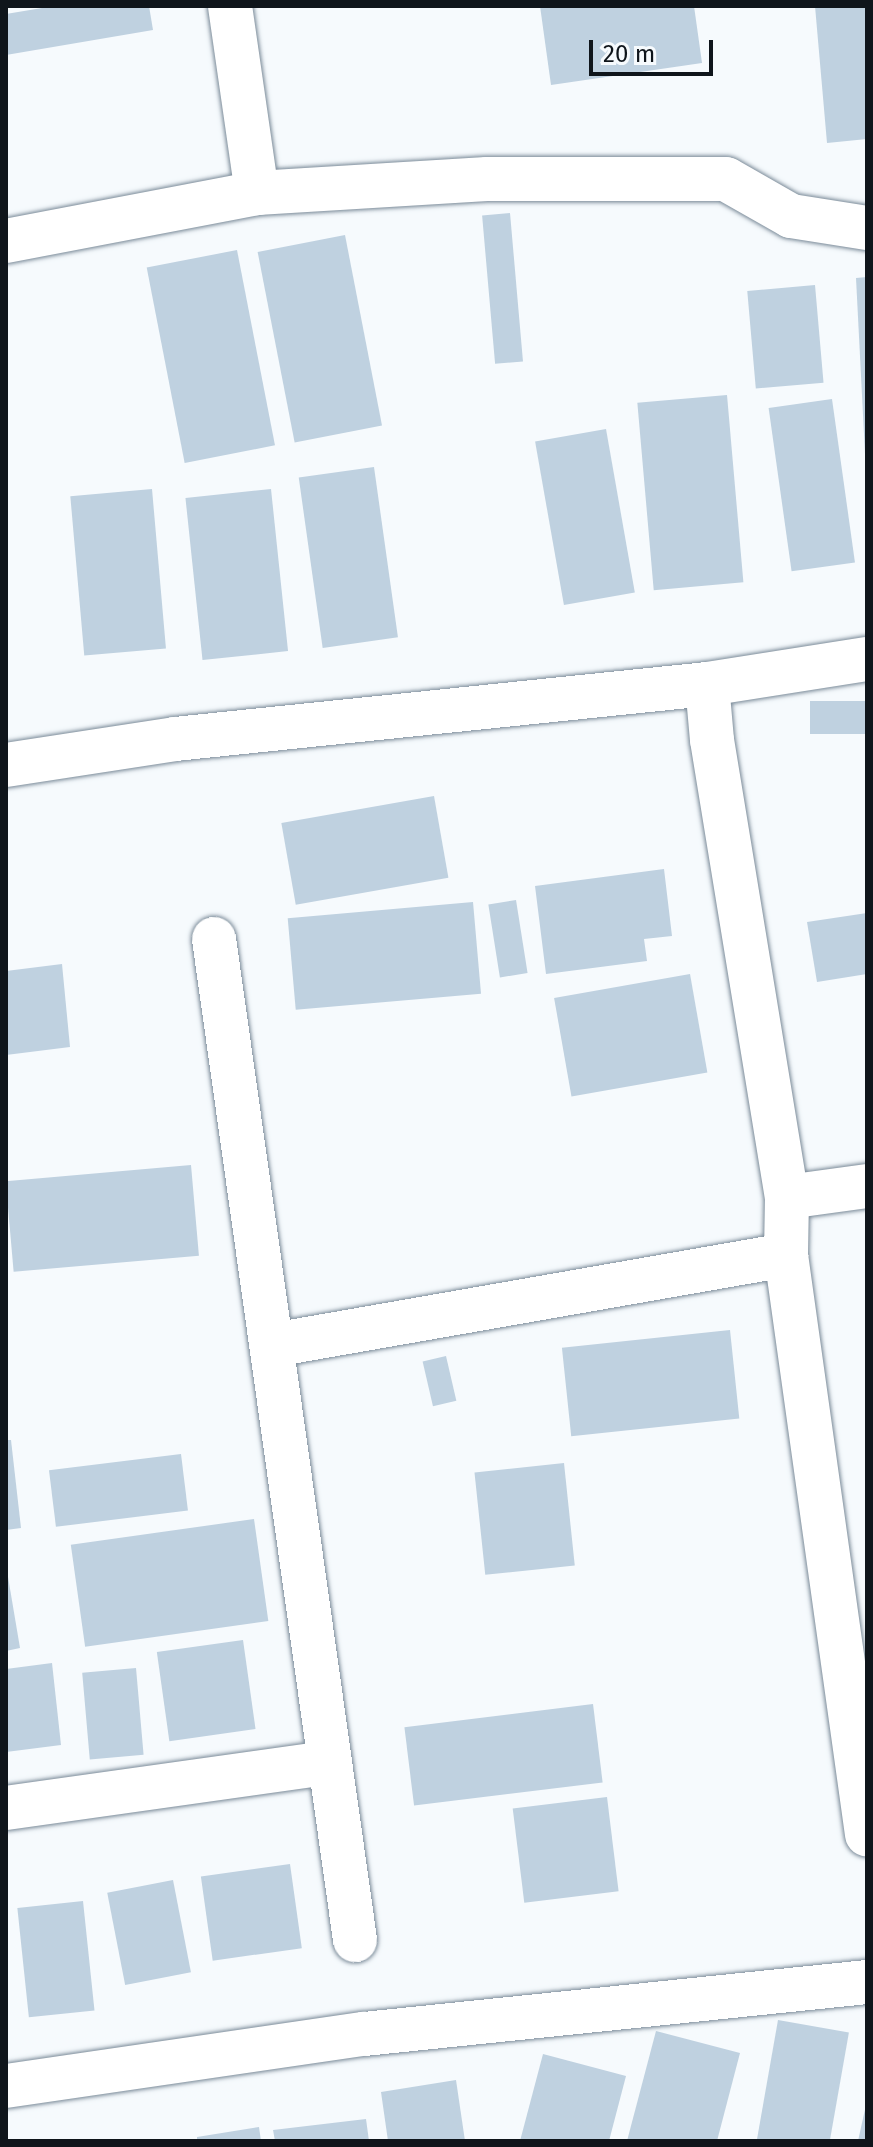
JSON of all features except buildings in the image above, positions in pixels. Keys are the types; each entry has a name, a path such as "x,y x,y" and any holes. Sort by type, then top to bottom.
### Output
{"street":[{"path":"230,6 257,193"},
{"path":"6,241 257,193 487,179 726,179 791,216 867,228"},
{"path":"6,765 175,739 707,684 867,659"},
{"path":"707,684 712,740 787,1197 786,1255 867,1834"},
{"path":"214,939 273,1345 326,1763 355,1940"},
{"path":"787,1197 867,1186"},
{"path":"273,1345 786,1255"},
{"path":"6,1808 326,1763"},
{"path":"6,2086 364,2034 867,1982"}]}
